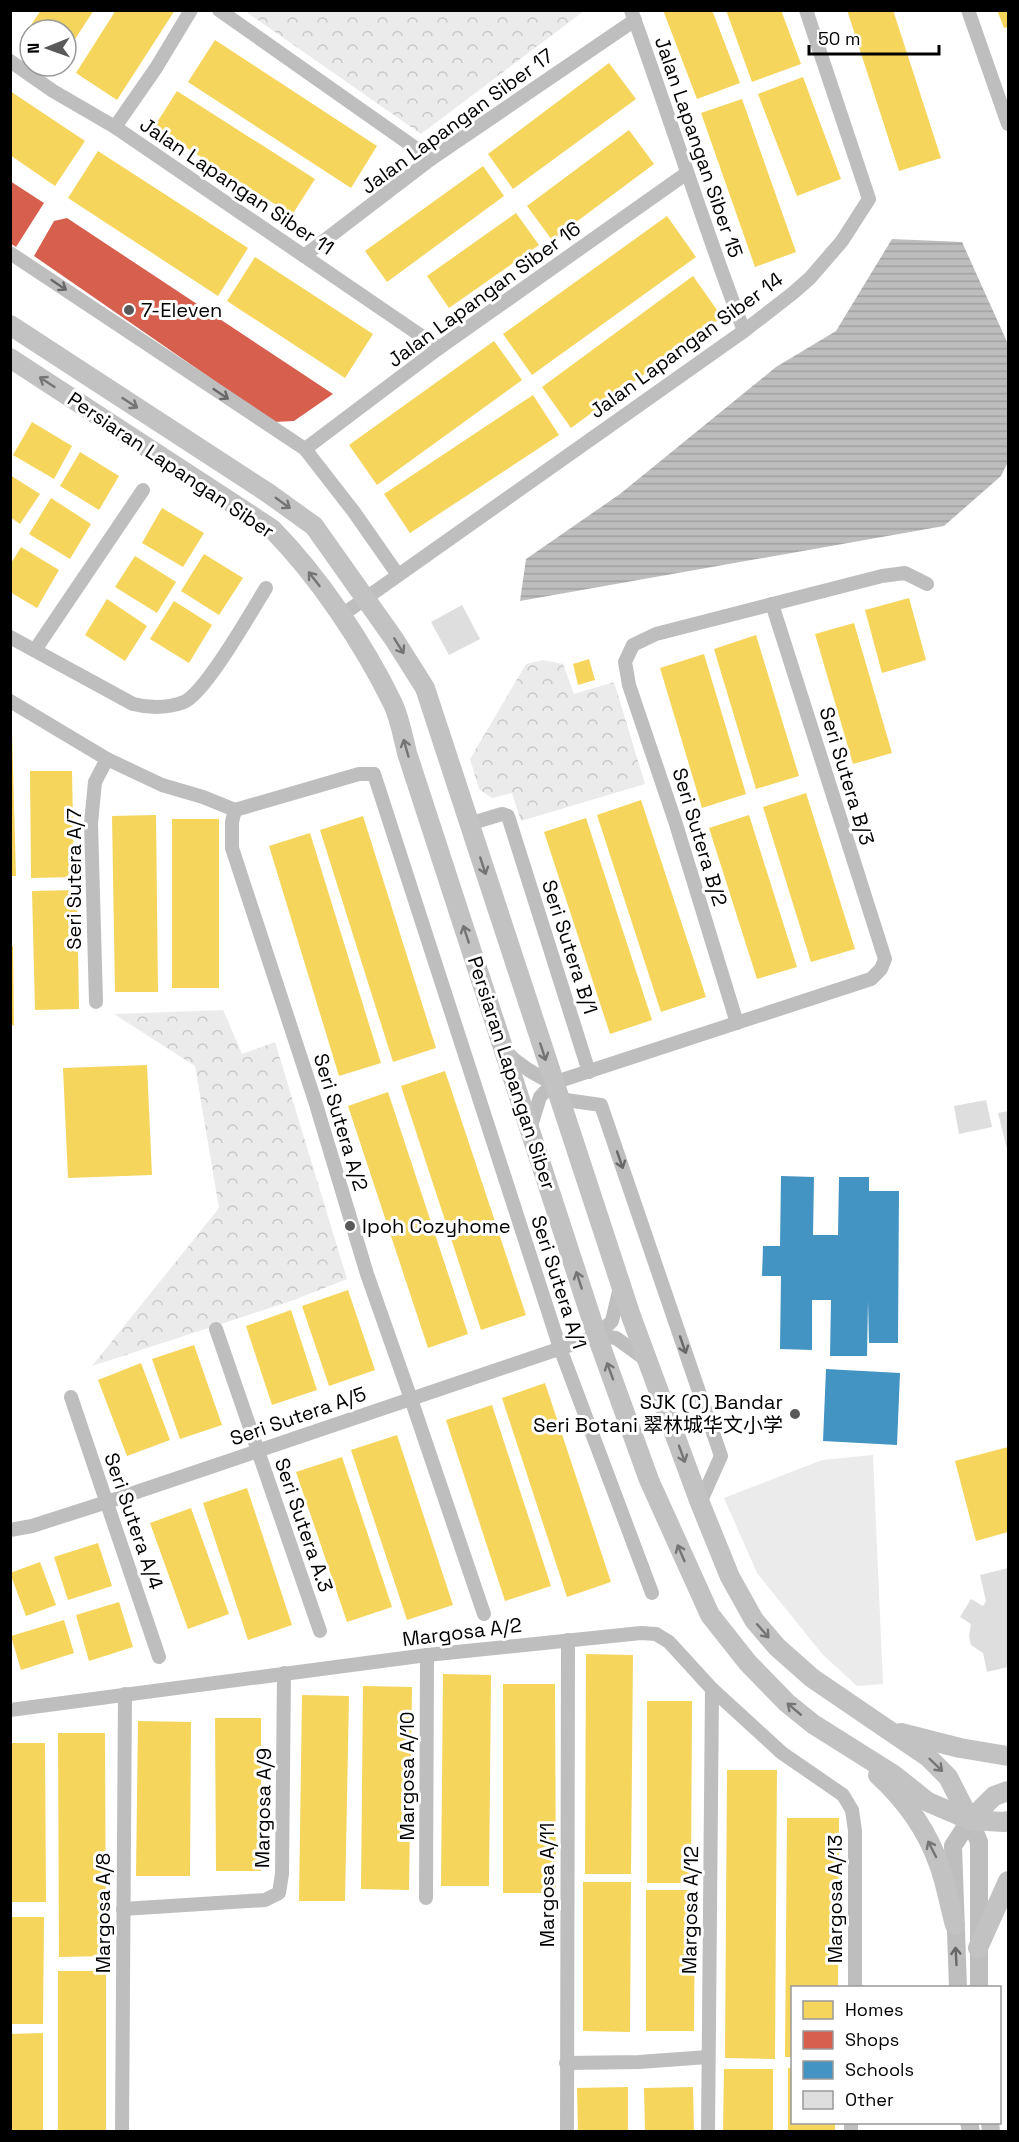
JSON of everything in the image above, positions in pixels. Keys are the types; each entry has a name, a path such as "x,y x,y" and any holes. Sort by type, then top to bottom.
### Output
{"main road":[{"name":"Persiaran Lapangan Siber","path":"10,325 268,493 314,526 366,598 425,688 620,1285 700,1503 730,1576 754,1620 777,1647 812,1678 928,1757 948,1777 970,1820"},
{"name":"Persiaran Lapangan Siber","path":"10,358 272,530 286,544 342,615 394,706 407,753 597,1336 649,1480 710,1615 748,1663 787,1703 813,1724 894,1775 928,1802 970,1820"},
{"path":"889,1730 960,1748 1008,1756"},
{"path":"842,1743 890,1786 918,1822 939,1862 955,1925"},
{"path":"970,1820 994,1796 1008,1791"},
{"path":"970,1820 1008,1821"},
{"path":"978,1948 1008,1881"}],"street":[{"path":"115,127 156,68 191,10"},
{"path":"219,10 431,159"},
{"name":"Jalan Lapangan Siber 14","path":"342,615 744,330 810,278 842,241 869,199 806,10"},
{"path":"968,10 1008,124"},
{"name":"Jalan Lapangan Siber 17","path":"304,256 431,159 633,15"},
{"name":"Jalan Lapangan Siber 15","path":"633,15 715,254 744,330"},
{"name":"Jalan Lapangan Siber 11","path":"10,61 53,91 115,127 439,348"},
{"name":"Jalan Lapangan Siber 16","path":"305,449 439,348 687,173"},
{"path":"10,253 305,449 354,512 398,575"},
{"path":"35,650 143,490"},
{"path":"772,604 882,576 905,573 927,584"},
{"path":"10,637 133,705 148,708 185,701 206,682 266,588"},
{"name":"Seri Sutera B/2","path":"737,1023 675,821 629,686 625,662 633,645 656,634 772,604"},
{"name":"Seri Sutera B/3","path":"737,1023 871,979 881,969 885,959 772,604"},
{"path":"10,701 107,759 162,785 203,797 235,810"},
{"name":"Seri Sutera A/7","path":"96,1002 91,823 95,782 107,759"},
{"name":"Seri Sutera A/1","path":"235,810 359,774 374,774 560,1348 652,1593"},
{"name":"Seri Sutera A/2","path":"235,810 232,822 232,848 315,1101 367,1274 484,1614"},
{"name":"Seri Sutera B/1","path":"469,824 502,814 508,816 589,1072"},
{"path":"530,1130 540,1097 556,1091 589,1072 737,1023"},
{"path":"504,1049 519,1065 556,1091 601,1105 721,1456 700,1503"},
{"path":"597,1336 612,1321 620,1285"},
{"name":"Seri Sutera A.3","path":"216,1329 320,1631"},
{"path":"597,1336 616,1338 647,1360"},
{"name":"Seri Sutera A/5","path":"10,1530 32,1526 107,1502 597,1336"},
{"name":"Seri Sutera A/4","path":"71,1397 159,1657"},
{"name":"Margosa A/2","path":"10,1710 427,1655 641,1633 656,1634 669,1642 712,1689 782,1753 843,1795 852,1810"},
{"name":"Margosa A/11","path":"567,2132 568,1640"},
{"name":"Margosa A/10","path":"426,1898 427,1655"},
{"name":"Margosa A/9","path":"123,1909 265,1900 279,1893 282,1874 284,1673"},
{"name":"Margosa A/12","path":"708,2132 712,1689"},
{"name":"Margosa A/8","path":"122,2132 125,1694"},
{"name":"Margosa A/13","path":"852,1810 855,1831 855,1986"},
{"path":"958,1986 953,1846 970,1820"},
{"path":"970,1820 979,1842 979,1986"},
{"path":"566,2062 639,2062 708,2057"}],"green space":[{"path":"245,11 584,11 421,134"},
{"path":"543,660 563,664 574,694 614,682 645,784 521,821 512,793 492,798 479,789 470,759 526,664"},
{"path":"223,1010 242,1054 275,1042 347,1279 294,1300 92,1366 219,1208 195,1066 114,1014"},
{"path":"873,1455 883,1684 857,1686 823,1655 757,1573 724,1498 822,1460"}],"shaded area":[{"path":"892,239 962,242 1008,344 1008,462 1001,476 944,526 520,601 526,559 620,494 776,367 836,331"}],"building: Homes":[{"path":"41,10 94,10 78,35 78,18 36,18"},
{"path":"116,10 175,10 117,100 78,74 78,70"},
{"path":"663,10 712,10 740,83 697,99"},
{"path":"726,10 781,10 801,64 752,82"},
{"path":"847,10 893,10 941,158 899,171"},
{"path":"997,10 1008,10 1008,27 1004,28"},
{"path":"215,40 377,146 351,188 188,82"},
{"path":"609,63 636,99 513,189 488,154"},
{"path":"803,77 841,179 797,196 758,94"},
{"path":"10,91 85,141 55,186 10,155"},
{"path":"177,91 315,179 292,215 154,127"},
{"path":"742,99 796,252 755,267 701,113"},
{"path":"629,130 654,164 552,240 527,206"},
{"path":"98,151 248,248 218,296 68,198"},
{"path":"483,166 504,196 387,282 365,251"},
{"path":"516,213 539,245 449,308 427,276"},
{"path":"667,216 696,257 532,375 503,334"},
{"path":"255,257 373,334 345,378 227,301"},
{"path":"693,276 722,317 571,428 542,387"},
{"path":"494,341 522,380 377,485 349,445"},
{"path":"533,395 559,435 410,533 384,494"},
{"path":"32,422 72,446 54,479 13,455"},
{"path":"80,452 119,476 99,510 60,486"},
{"path":"10,475 40,494 20,524 10,517"},
{"path":"51,498 91,524 70,559 29,534"},
{"path":"162,508 204,533 183,567 142,543"},
{"path":"21,547 59,570 37,608 10,592 10,565"},
{"path":"204,554 243,578 219,615 181,591"},
{"path":"135,556 176,582 157,613 115,587"},
{"path":"909,598 926,660 882,673 865,610"},
{"path":"107,599 147,626 125,661 85,635"},
{"path":"174,601 212,625 189,663 150,639"},
{"path":"854,623 892,753 853,764 815,634"},
{"path":"756,635 799,776 756,789 714,649"},
{"path":"704,654 746,794 702,808 660,668"},
{"path":"589,659 595,680 578,685 573,664"},
{"path":"10,731 12,731 16,876 10,876"},
{"path":"30,771 72,771 74,877 31,878"},
{"path":"806,793 855,949 811,962 763,807"},
{"path":"641,800 706,997 661,1012 597,815"},
{"path":"156,815 158,992 115,992 112,816"},
{"path":"749,815 797,967 757,979 709,828"},
{"path":"363,816 436,1048 393,1062 320,830"},
{"path":"586,818 652,1020 610,1034 544,832"},
{"path":"172,819 219,819 219,988 172,988"},
{"path":"310,833 381,1063 339,1076 269,846"},
{"path":"77,890 79,1009 35,1010 32,891"},
{"path":"10,946 13,946 14,1025 10,1026"},
{"path":"147,1065 152,1175 68,1178 63,1068"},
{"path":"445,1071 526,1315 481,1330 401,1086"},
{"path":"388,1092 468,1334 428,1348 348,1106"},
{"path":"348,1290 375,1370 329,1386 302,1306"},
{"path":"291,1310 317,1390 272,1405 246,1326"},
{"path":"194,1345 222,1425 180,1439 152,1359"},
{"path":"141,1363 170,1440 127,1456 98,1380"},
{"path":"545,1383 611,1582 567,1597 502,1398"},
{"path":"492,1405 551,1586 505,1601 446,1420"},
{"path":"397,1435 453,1605 407,1620 351,1450"},
{"path":"1008,1447 1008,1532 976,1541 955,1461"},
{"path":"342,1457 392,1607 347,1622 296,1472"},
{"path":"247,1488 292,1625 248,1640 203,1503"},
{"path":"191,1508 229,1614 188,1629 150,1523"},
{"path":"98,1543 112,1586 68,1600 54,1557"},
{"path":"40,1562 56,1605 26,1616 10,1573"},
{"path":"119,1602 133,1647 89,1661 76,1615"},
{"path":"64,1620 74,1653 21,1670 11,1636"},
{"path":"586,1654 633,1655 631,1874 585,1874"},
{"path":"443,1674 491,1675 489,1886 441,1886"},
{"path":"503,1684 555,1684 556,1893 503,1893"},
{"path":"363,1686 412,1687 409,1890 361,1889"},
{"path":"302,1695 349,1696 345,1901 299,1901"},
{"path":"647,1701 692,1701 691,1883 647,1883"},
{"path":"215,1718 261,1718 261,1871 216,1871"},
{"path":"138,1721 191,1722 190,1876 136,1876"},
{"path":"58,1733 105,1733 106,1956 59,1957"},
{"path":"10,1743 45,1743 46,1902 10,1902"},
{"path":"727,1770 777,1770 775,2059 725,2058"},
{"path":"787,1818 839,1818 838,1986 791,1986 791,2057 785,2057"},
{"path":"583,1882 631,1882 630,2032 583,2031"},
{"path":"646,1890 695,1890 694,2031 646,2031"},
{"path":"10,1917 44,1917 43,2024 10,2024"},
{"path":"58,1971 106,1971 106,2132 58,2132"},
{"path":"43,2033 43,2132 10,2132 10,2034"},
{"path":"788,2068 791,2068 791,2124 835,2124 835,2132 788,2132"},
{"path":"724,2069 773,2069 773,2132 723,2132"},
{"path":"628,2087 628,2132 578,2132 577,2088"},
{"path":"693,2087 694,2132 645,2132 644,2088"}],"building: Shops":[{"path":"10,181 44,203 16,247 10,243"},
{"path":"67,218 333,394 294,421 274,422 34,256 54,221"}],"building: Schools":[{"path":"781,1176 814,1177 813,1235 838,1235 839,1177 869,1177 869,1191 899,1191 898,1343 869,1343 868,1301 867,1356 830,1356 831,1300 812,1300 812,1350 780,1349 781,1276 762,1276 763,1246 780,1246"},
{"path":"826,1369 900,1373 897,1445 823,1441"}],"building: Other":[{"path":"462,605 480,639 449,655 431,622"},
{"path":"986,1100 992,1127 959,1134 954,1106"},
{"path":"1008,1111 1008,1153 998,1113"},
{"path":"1008,1568 1008,1667 987,1672 983,1653 971,1645 969,1636 971,1624 960,1617 971,1599 983,1606 986,1601 980,1575"}],"place":[{"name":"7-Eleven","path":"129,310"},
{"name":"Ipoh Cozyhome","path":"350,1226"},
{"name":"SJK (C) Bandar Seri Botani 翠林城华文小学","path":"795,1414"}]}
